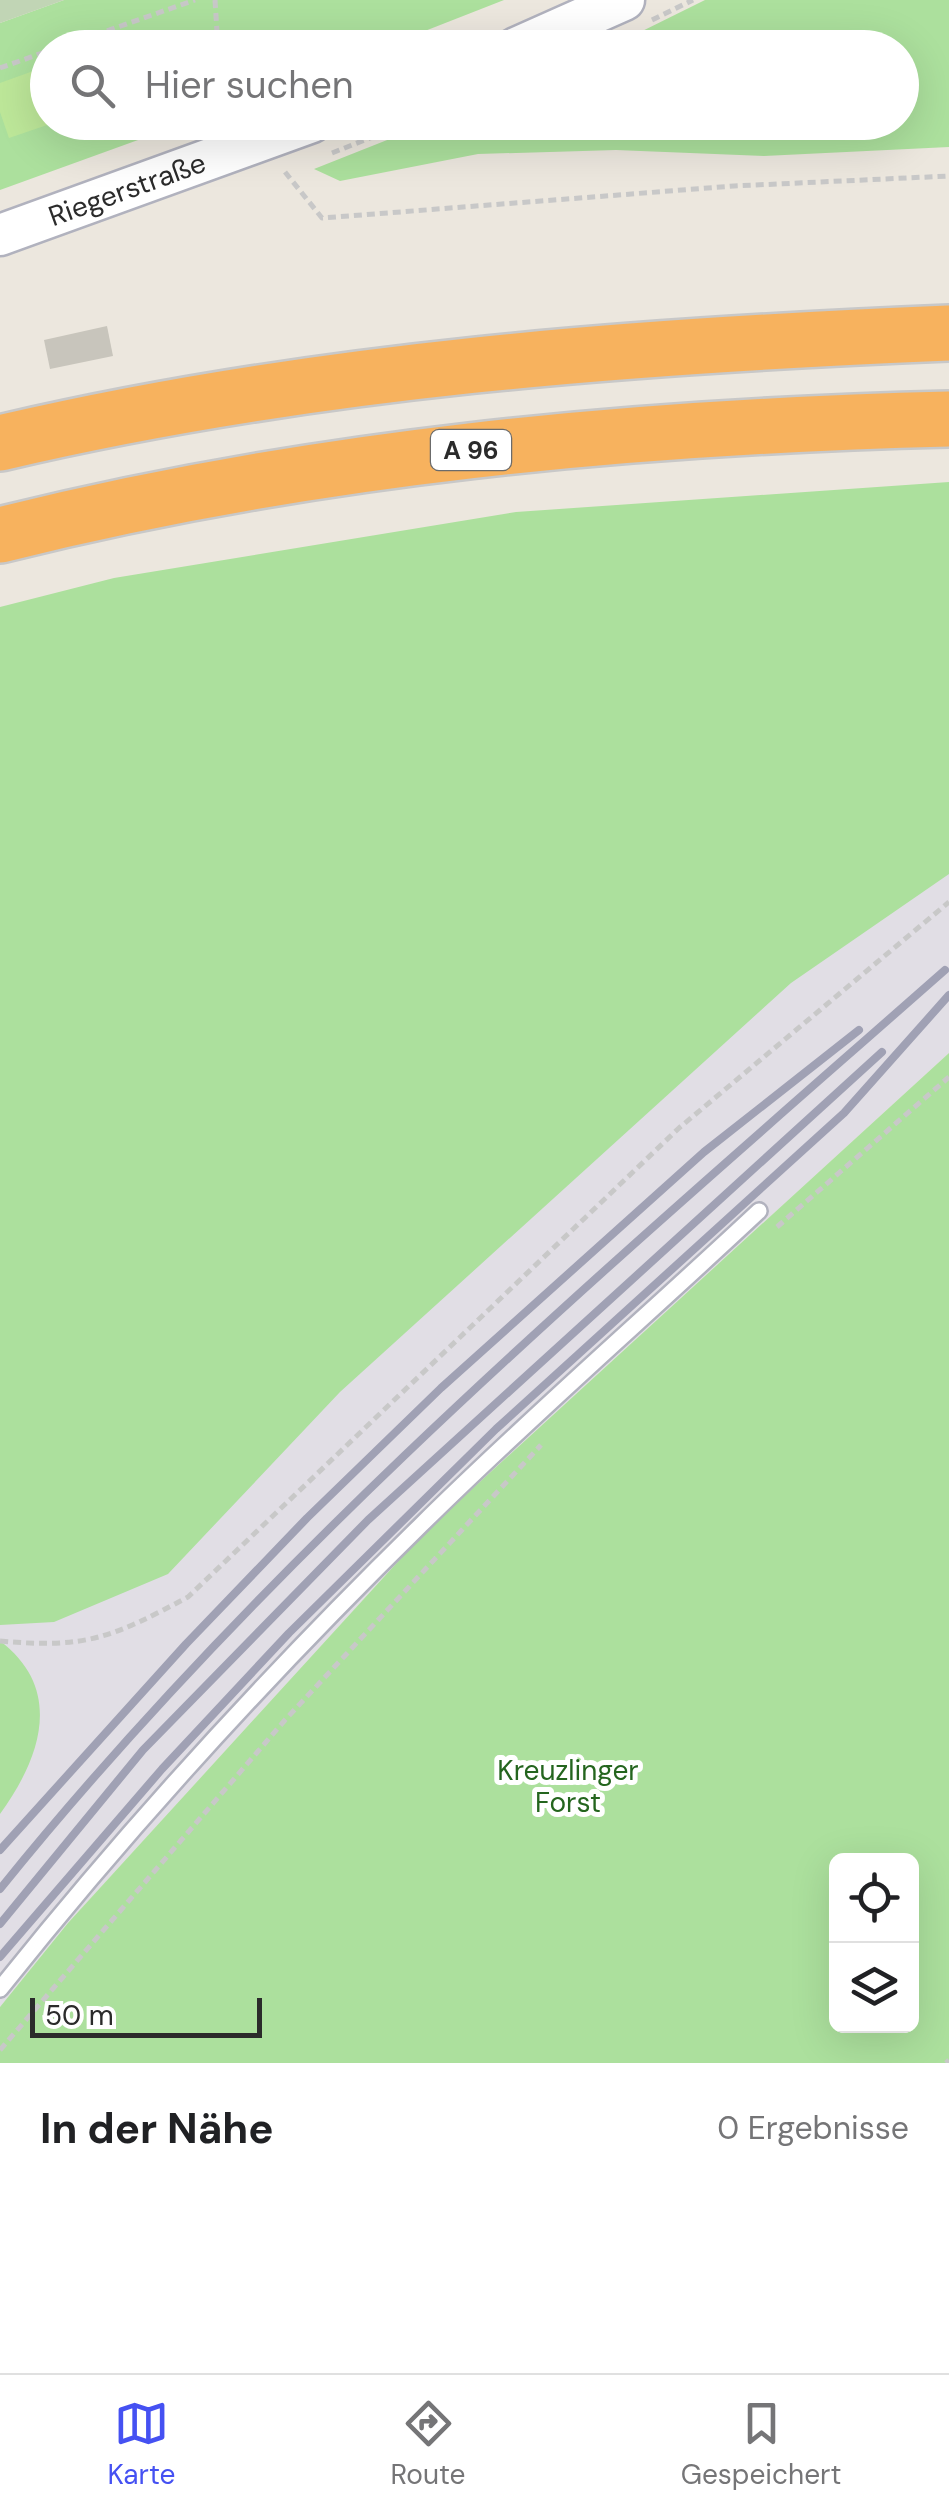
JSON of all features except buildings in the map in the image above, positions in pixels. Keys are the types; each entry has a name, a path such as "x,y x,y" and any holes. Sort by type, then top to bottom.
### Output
{"highway":[{"path":"0,443 67,427 402,371 778,340 949,333"},
{"name":"A 96","path":"0,535 136,502 414,455 770,424 949,419"}],"street":[{"path":"556,30 624,0"},
{"name":"Riegerstraße","path":"0,235 262,140"}],"lane":[{"path":"0,1989 70,1901 232,1720 408,1537 759,1211"}],"path":[{"path":"109,30 195,0"},
{"path":"215,0 217,30"},
{"path":"0,68 30,57"},
{"path":"284,172 322,218 734,186 949,176"},
{"path":"0,1641 54,1646 117,1635 188,1598 679,1128 949,902"},
{"path":"770,1234 949,1077"},
{"path":"0,2050 285,1720 552,1434"}],"shaded area":[{"path":"949,615 949,1053 425,1532 68,1923 0,2007 0,714"}],"green space":[{"path":"0,0 64,0 0,23"},
{"path":"64,0 504,0 427,30 30,30 30,140 138,140 0,190 0,23"},
{"path":"705,0 949,0 949,147 764,156 616,150 478,154 340,181 314,169 387,140 919,140 919,30 644,30"},
{"path":"30,72 30,131 9,138 0,112 0,83"},
{"path":"949,482 949,874 791,983 340,1392 168,1574 54,1622 0,1625 0,607 114,578 516,512"},
{"name":"Kreuzlinger Forst","path":"949,1053 949,2063 0,2063 0,2007 68,1923 425,1532"},
{"path":"0,1641 20,1660 33,1681 39,1725 26,1771 0,1814"}],"railway":[{"path":"0,1889 106,1763 333,1525 574,1298 945,970"},
{"path":"0,1957 162,1769 289,1633 496,1429 844,1113 949,995"},
{"path":"0,1850 186,1644 307,1518 441,1388 704,1152 859,1030"},
{"path":"0,1924 143,1750 368,1520 882,1052"}]}
